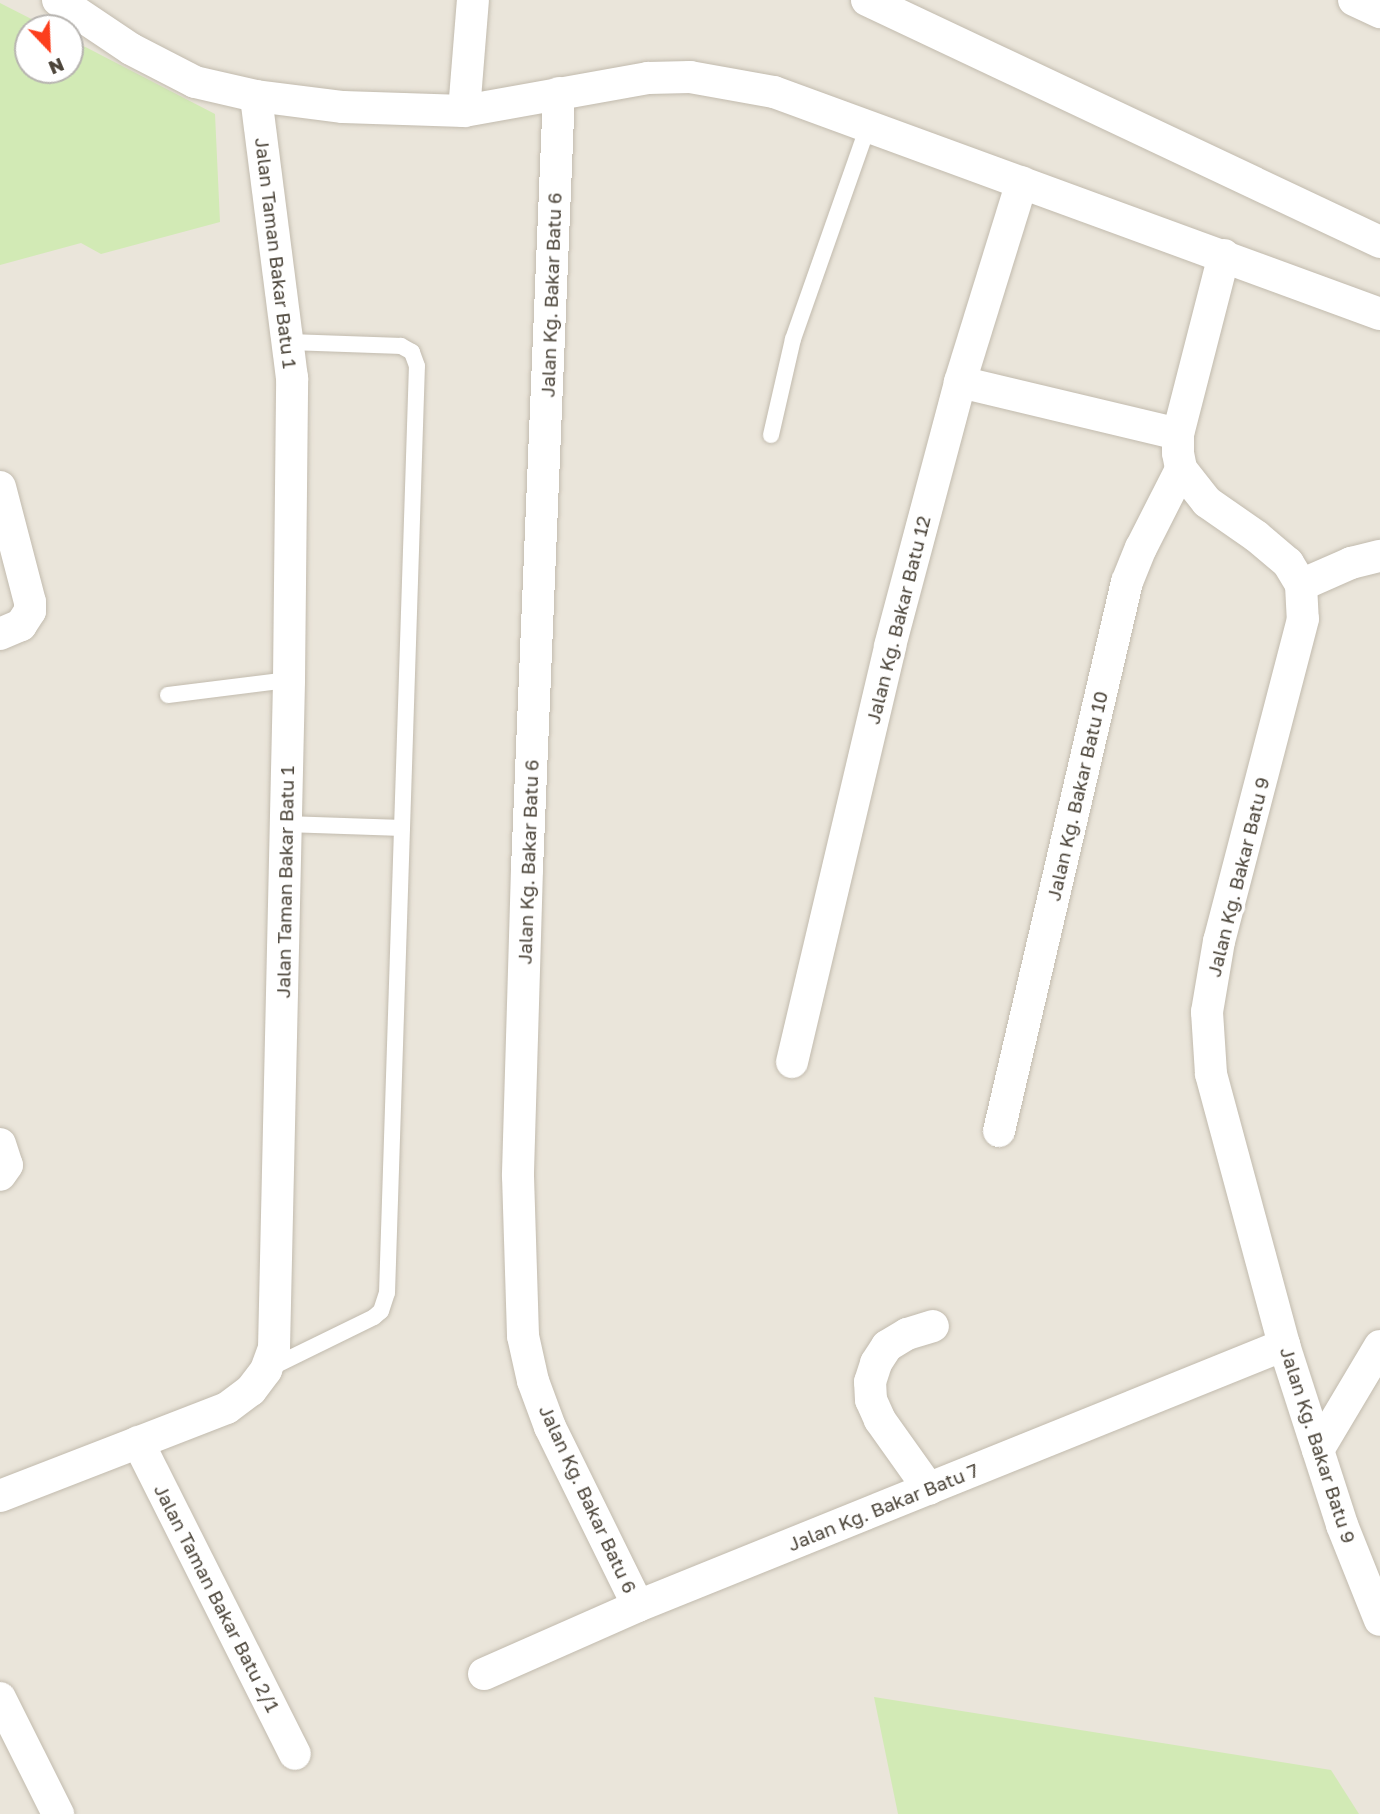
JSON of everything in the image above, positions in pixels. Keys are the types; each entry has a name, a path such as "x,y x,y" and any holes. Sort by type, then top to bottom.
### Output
{"street":[{"path":"58,0 131,50 195,82 256,96 343,107 464,111 648,78 690,77 775,92 1380,314"},
{"path":"464,111 473,0"},
{"path":"867,0 1380,242"},
{"path":"1354,0 1380,12"},
{"name":"Jalan Kg. Bakar Batu 6","path":"559,93 526,883 518,1176 523,1336 533,1381 550,1427 638,1606"},
{"name":"Jalan Taman Bakar Batu 1","path":"0,1496 227,1408 251,1390 266,1370 274,1348 277,1324 289,680 290,342 256,96"},
{"name":"Jalan Kg. Bakar Batu 12","path":"792,1062 887,660 960,382 1022,182"},
{"path":"1224,255 1178,434 1181,470 1207,502 1256,536 1288,563 1301,585 1351,563 1380,556"},
{"path":"960,382 1178,434"},
{"name":"Jalan Kg. Bakar Batu 10","path":"999,1131 1127,582 1140,548 1181,470"},
{"path":"0,487 30,602 30,611 22,625 0,634"},
{"name":"Jalan Kg. Bakar Batu 9","path":"1301,585 1303,619 1300,639 1219,942 1207,1012 1211,1074 1284,1345 1342,1525 1380,1620"},
{"path":"0,1144 7,1165 0,1175"},
{"path":"929,1489 880,1420 871,1400 870,1382 876,1363 887,1346 907,1334 933,1326"},
{"name":"Jalan Kg. Bakar Batu 7","path":"484,1674 638,1606 1284,1345"},
{"path":"1318,1450 1380,1346"},
{"name":"Jalan Taman Bakar Batu 2/1","path":"138,1442 295,1754"},
{"path":"0,1698 58,1814"}],"lane":[{"path":"771,435 793,339 868,126"},
{"path":"266,1370 366,1321 380,1311 385,1302 416,359 412,352 401,345 290,342"},
{"path":"168,695 289,680"},
{"path":"286,824 402,828"}],"shaded area":[{"path":"0,0 1380,0 1380,1814 0,1814"}],"green space":[{"path":"0,3 22,14 14,14 14,84 84,84 84,46 215,114 220,222 101,254 81,243 0,265"},
{"path":"874,1697 1331,1770 1359,1814 898,1814"}]}
